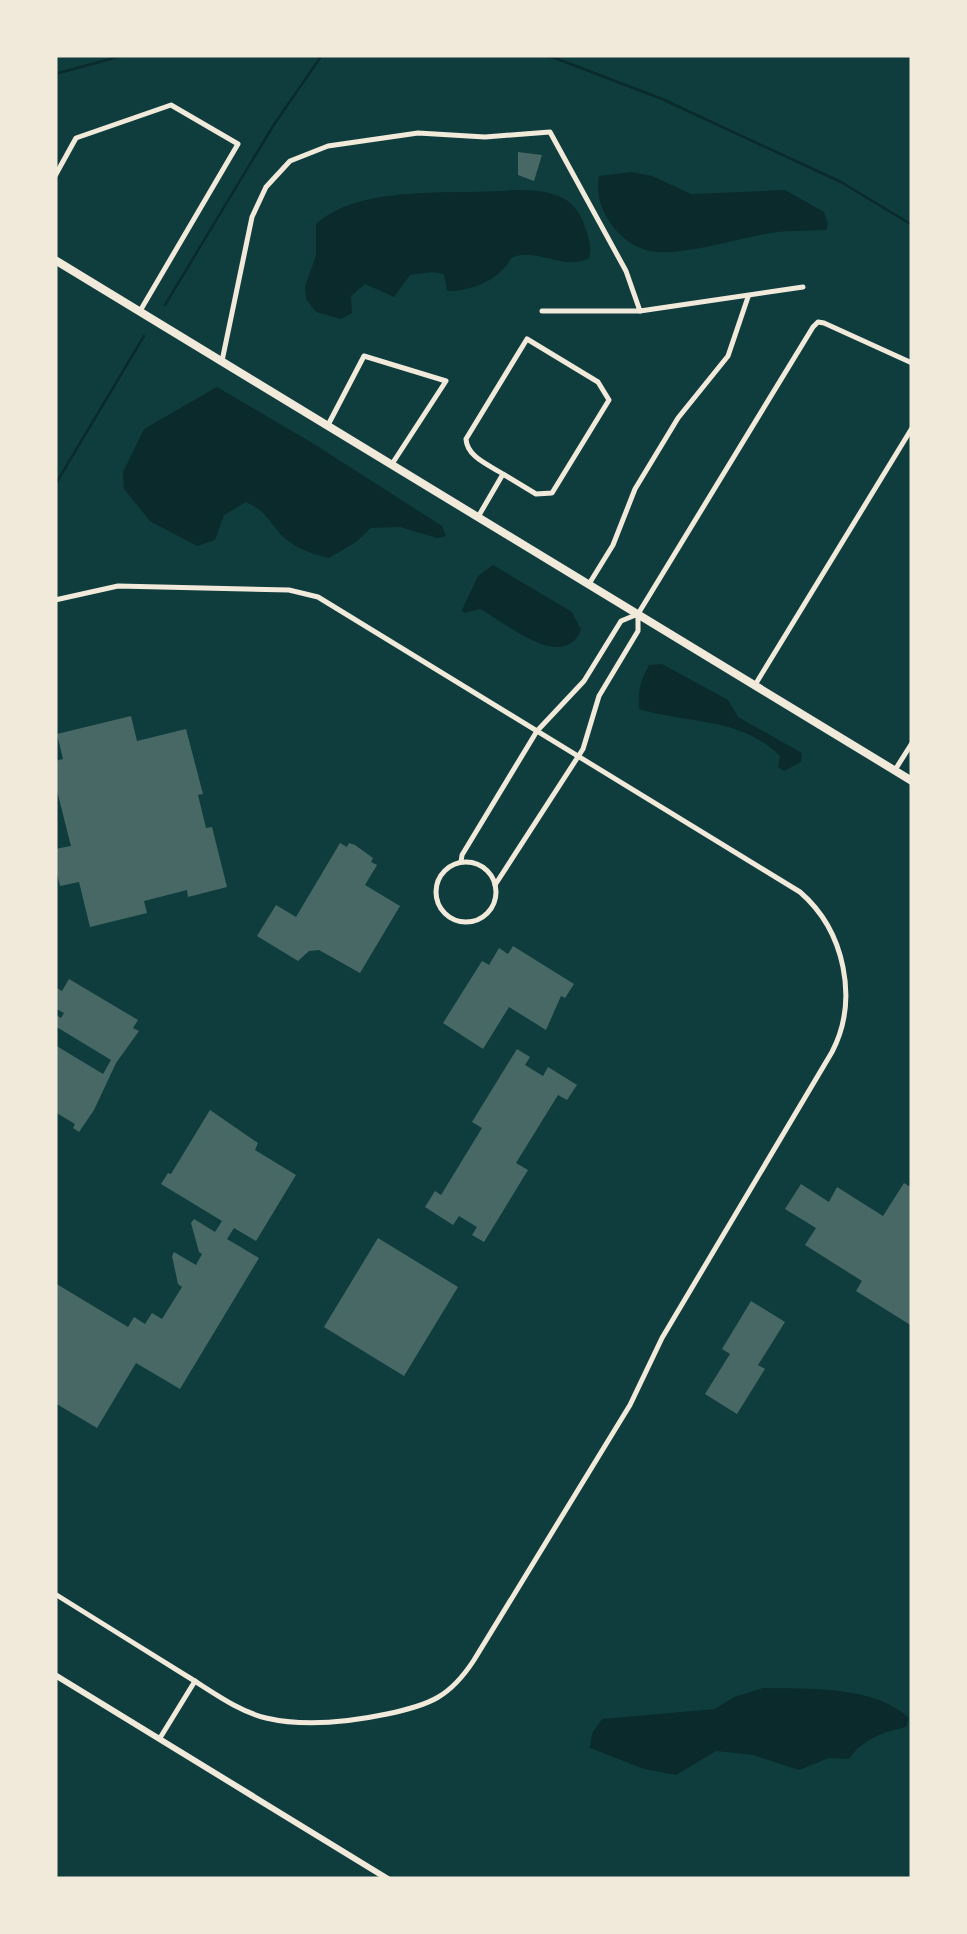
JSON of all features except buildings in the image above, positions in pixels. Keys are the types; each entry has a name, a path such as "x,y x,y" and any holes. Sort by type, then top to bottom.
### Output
{"main road":[{"path":"55,260 912,781"}],"street":[{"path":"55,176 76,138 171,105 238,144 140,311"},
{"path":"222,361 252,217 266,186 290,161 328,146 418,133 485,137 550,132 626,271 640,311"},
{"path":"542,312 640,311 802,287"},
{"path":"588,584 613,545 635,489 669,432 728,356 748,296"},
{"path":"496,885 486,870 461,862 447,869 438,881 438,901 450,917 460,921 480,919 492,908 496,885 579,756 599,696 638,631 638,614 812,327 824,323 912,363"},
{"path":"526,339 598,382 609,400 552,492 536,494 503,474 468,450 466,439 526,339"},
{"path":"328,425 364,356 446,382 392,464"},
{"path":"755,685 912,428"},
{"path":"478,517 503,474"},
{"path":"55,600 118,586 307,593 774,875 813,903 834,936 842,966 846,1009 839,1039 662,1338 630,1405 474,1660 444,1696 417,1707 361,1720 266,1718 195,1681 55,1594"},
{"path":"461,862 462,854 537,730 584,681 622,621 638,614"},
{"path":"895,770 912,743"},
{"path":"55,1676 388,1879"},
{"path":"159,1740 195,1681"}],"water":[{"path":"631,172 652,176 691,194 785,190 824,212 828,224 826,230 773,233 691,250 650,251 618,233 600,200 599,176"},
{"path":"514,190 548,193 567,200 588,235 589,258 570,262 521,255 511,258 484,283 456,290 447,291 444,274 432,272 410,275 394,297 365,284 351,296 352,313 341,319 316,312 306,299 305,286 316,256 316,224 335,211 383,197"},
{"path":"217,387 442,526 446,536 437,538 400,527 371,528 329,558 294,545 246,502 224,515 215,540 197,546 150,521 124,489 123,472 144,429"},
{"path":"493,565 572,612 581,630 573,642 561,647 548,646 480,609 464,613 478,576"},
{"path":"662,664 728,700 738,717 802,753 801,762 784,771 778,767 780,756 748,734 639,709 640,686 649,665"},
{"path":"763,1688 859,1694 894,1707 909,1718 906,1727 874,1737 849,1759 829,1758 799,1770 753,1755 716,1751 676,1775 644,1769 590,1748 592,1733 602,1719 715,1709 734,1697"}],"waterway":[{"path":"55,74 125,55"},
{"path":"165,305 273,126 322,55"},
{"path":"547,55 662,99 841,182 912,225"},
{"path":"55,485 144,336"}]}
